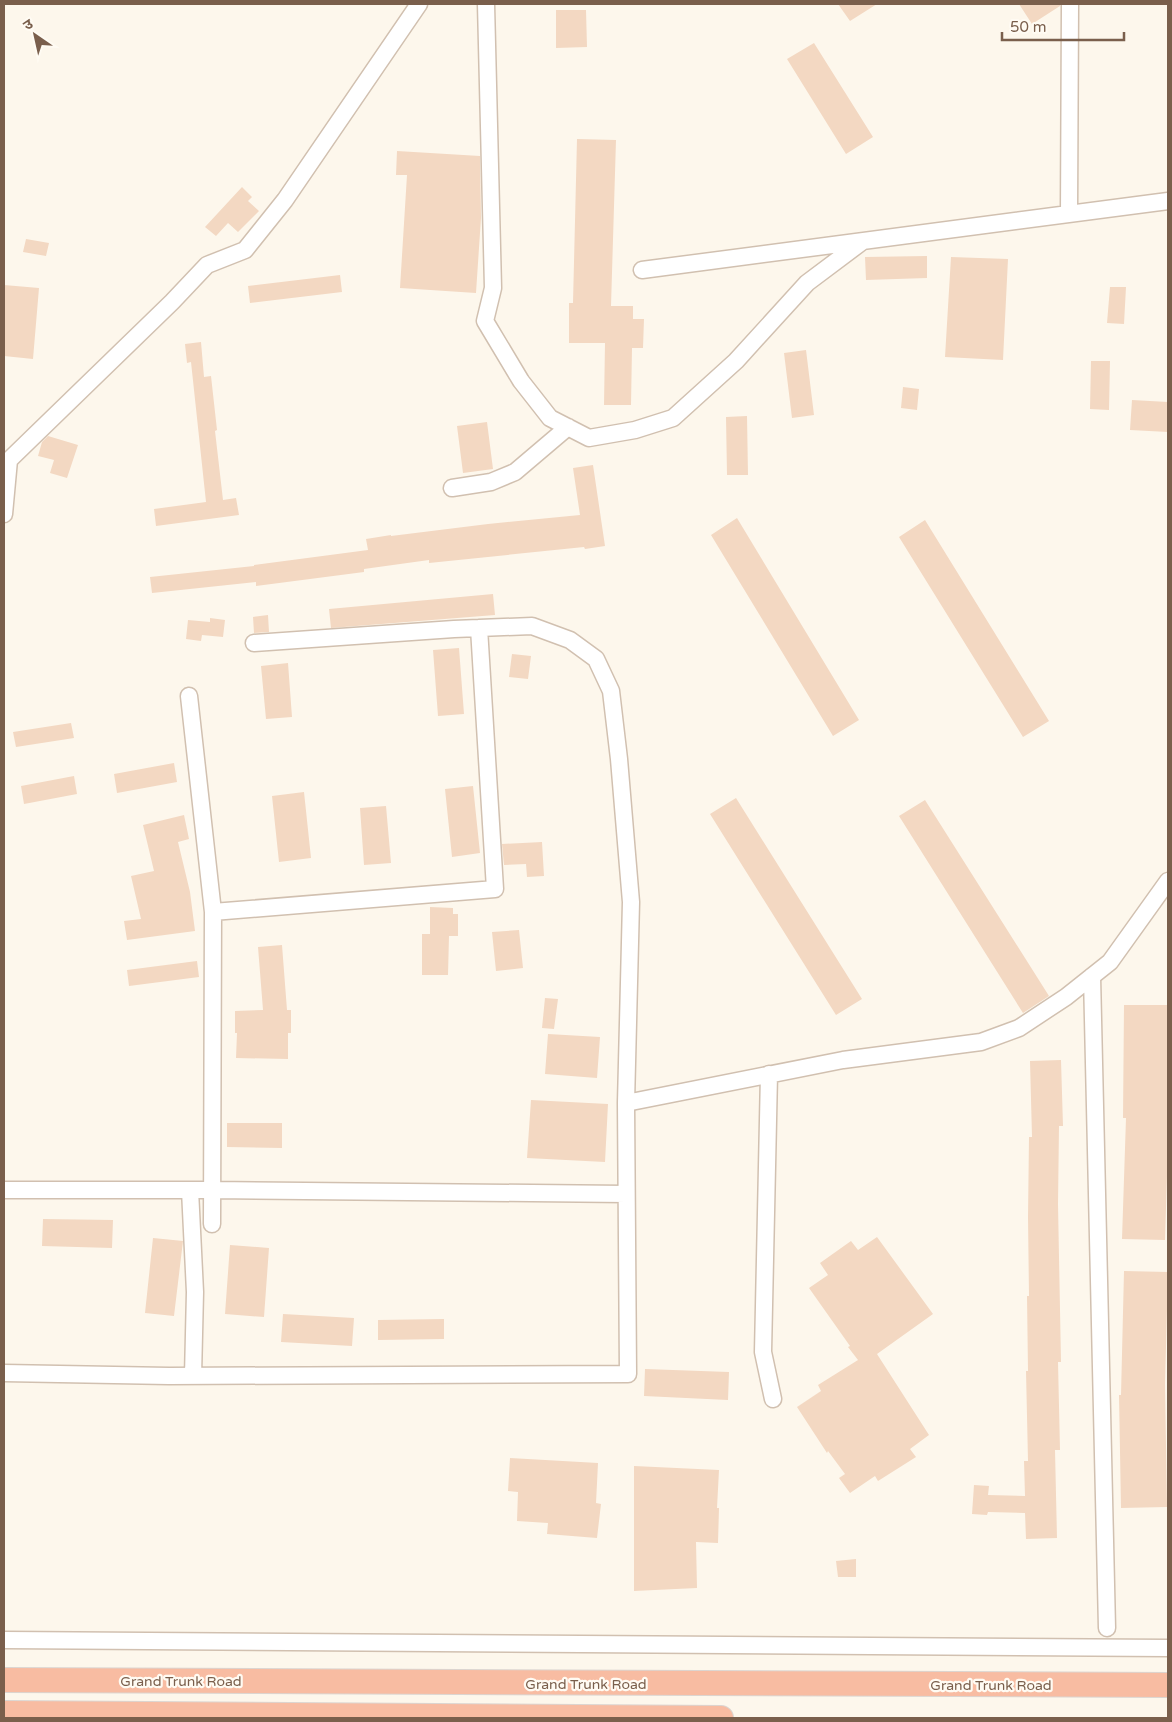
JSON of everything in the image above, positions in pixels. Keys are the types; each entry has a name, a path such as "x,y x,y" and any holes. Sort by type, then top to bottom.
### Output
{"highway":[{"name":"Grand Trunk Road","path":"4,1680 536,1684 1168,1685"},
{"path":"4,1714 720,1718"}],"street":[{"path":"4,514 6,463 172,302 207,265 245,250 285,200 419,4"},
{"path":"486,4 493,288 485,321 521,381 550,418 589,438 635,430 673,418 736,361 807,283 863,241"},
{"path":"1068,214 1070,4"},
{"path":"642,270 1168,201"},
{"path":"452,488 491,482 515,472 568,428"},
{"path":"4,1373 193,1376 628,1374 626,1103 631,902 619,759 611,691 596,659 570,640 532,626 254,643"},
{"path":"213,912 495,889 479,628"},
{"path":"189,696 213,912 212,1224"},
{"path":"626,1103 843,1060 981,1042 1019,1028 1066,997 1110,962 1168,881"},
{"path":"1092,976 1106,1628"},
{"path":"769,1074 762,1352 773,1399"},
{"path":"5,1190 626,1194"},
{"path":"190,1190 195,1292 193,1376"},
{"path":"4,1640 1168,1648"}],"building":[{"path":"838,4 877,4 850,21"},
{"path":"1019,4 1060,4 1060,6 1032,24"},
{"path":"556,10 586,10 587,47 556,48"},
{"path":"814,43 873,137 846,154 787,59"},
{"path":"577,139 616,140 611,306 633,306 633,319 644,319 643,348 632,348 631,405 604,405 605,343 569,343 569,303 573,303"},
{"path":"397,151 480,156 481,218 476,293 400,288 407,175 396,175"},
{"path":"242,187 252,197 248,201 259,211 238,232 228,223 216,236 205,227"},
{"path":"26,239 49,243 46,256 23,252"},
{"path":"927,256 927,278 866,280 865,257"},
{"path":"951,257 1008,259 1003,360 945,357"},
{"path":"340,275 342,292 250,303 248,286"},
{"path":"4,285 39,288 33,359 4,356"},
{"path":"1110,287 1126,287 1124,324 1107,323"},
{"path":"201,342 204,377 211,376 223,500 236,498 239,515 156,526 154,509 206,502 191,362 187,363 185,344"},
{"path":"806,350 814,415 792,418 784,353"},
{"path":"1091,361 1110,361 1109,410 1090,409"},
{"path":"903,387 919,389 917,410 901,408"},
{"path":"1132,400 1168,402 1168,432 1130,430"},
{"path":"747,416 748,475 727,475 726,417"},
{"path":"487,422 493,469 463,473 457,426"},
{"path":"48,436 78,445 67,478 50,473 54,460 38,456 42,442"},
{"path":"593,465 605,546 429,563 429,560 364,569 364,572 256,586 256,582 152,593 150,577 254,566 368,550 366,539 391,535 580,515 573,468"},
{"path":"737,518 859,720 833,736 711,535"},
{"path":"925,520 1049,721 1023,737 899,537"},
{"path":"493,594 495,615 331,628 329,609"},
{"path":"268,615 269,632 254,633 253,617"},
{"path":"210,618 225,620 223,637 202,635 201,641 186,639 188,620 210,622"},
{"path":"459,648 464,714 438,716 433,650"},
{"path":"512,654 531,656 528,679 509,677"},
{"path":"288,663 292,717 266,719 261,666"},
{"path":"71,723 74,738 16,747 13,732"},
{"path":"174,763 177,782 117,793 114,774"},
{"path":"74,776 77,794 24,804 21,786"},
{"path":"473,786 480,853 452,857 445,789"},
{"path":"304,792 311,858 279,862 272,796"},
{"path":"736,798 862,999 836,1015 710,814"},
{"path":"925,800 1049,996 1023,1013 899,816"},
{"path":"386,806 391,863 364,865 360,808"},
{"path":"184,815 189,839 178,842 190,892 195,931 127,940 124,921 141,919 131,876 154,871 143,825"},
{"path":"542,842 544,876 527,877 526,864 504,865 502,844"},
{"path":"430,907 453,908 453,914 458,914 458,936 449,936 448,975 422,975 422,934 430,934"},
{"path":"519,930 523,968 496,971 492,932"},
{"path":"282,945 287,1010 291,1010 291,1033 288,1033 288,1059 236,1058 237,1033 235,1033 235,1011 263,1010 258,947"},
{"path":"197,961 199,977 129,986 127,970"},
{"path":"545,998 558,999 554,1029 542,1028"},
{"path":"1124,1005 1168,1005 1168,1144 1165,1240 1122,1239 1126,1118 1123,1118"},
{"path":"548,1034 600,1037 597,1078 545,1074"},
{"path":"1061,1060 1063,1126 1059,1126 1058,1204 1061,1362 1058,1362 1060,1450 1055,1450 1057,1538 1026,1539 1025,1513 988,1512 987,1515 972,1514 974,1485 989,1486 988,1495 1025,1496 1024,1461 1028,1461 1026,1371 1028,1371 1027,1296 1029,1296 1029,1137 1032,1137 1030,1061"},
{"path":"531,1100 608,1104 605,1162 527,1158"},
{"path":"227,1123 282,1123 282,1148 227,1147"},
{"path":"43,1219 113,1220 112,1248 42,1246"},
{"path":"877,1237 933,1314 877,1354 929,1435 910,1449 916,1457 878,1481 875,1476 850,1493 839,1478 845,1474 828,1451 827,1453 797,1407 821,1391 818,1385 858,1360 809,1288 828,1275 820,1263 851,1241 858,1250"},
{"path":"153,1238 183,1241 174,1316 145,1313"},
{"path":"230,1245 269,1248 264,1317 225,1314"},
{"path":"1124,1271 1168,1272 1165,1384 1167,1507 1121,1508 1119,1395 1121,1395"},
{"path":"283,1314 354,1318 352,1346 281,1342"},
{"path":"444,1319 444,1339 378,1340 378,1320"},
{"path":"645,1369 729,1372 728,1400 644,1396"},
{"path":"510,1458 598,1463 596,1503 601,1504 597,1538 547,1534 548,1523 517,1521 518,1492 508,1491"},
{"path":"634,1466 719,1470 718,1543 696,1542 697,1588 634,1591"},
{"path":"856,1559 856,1577 838,1577 836,1561"}]}
